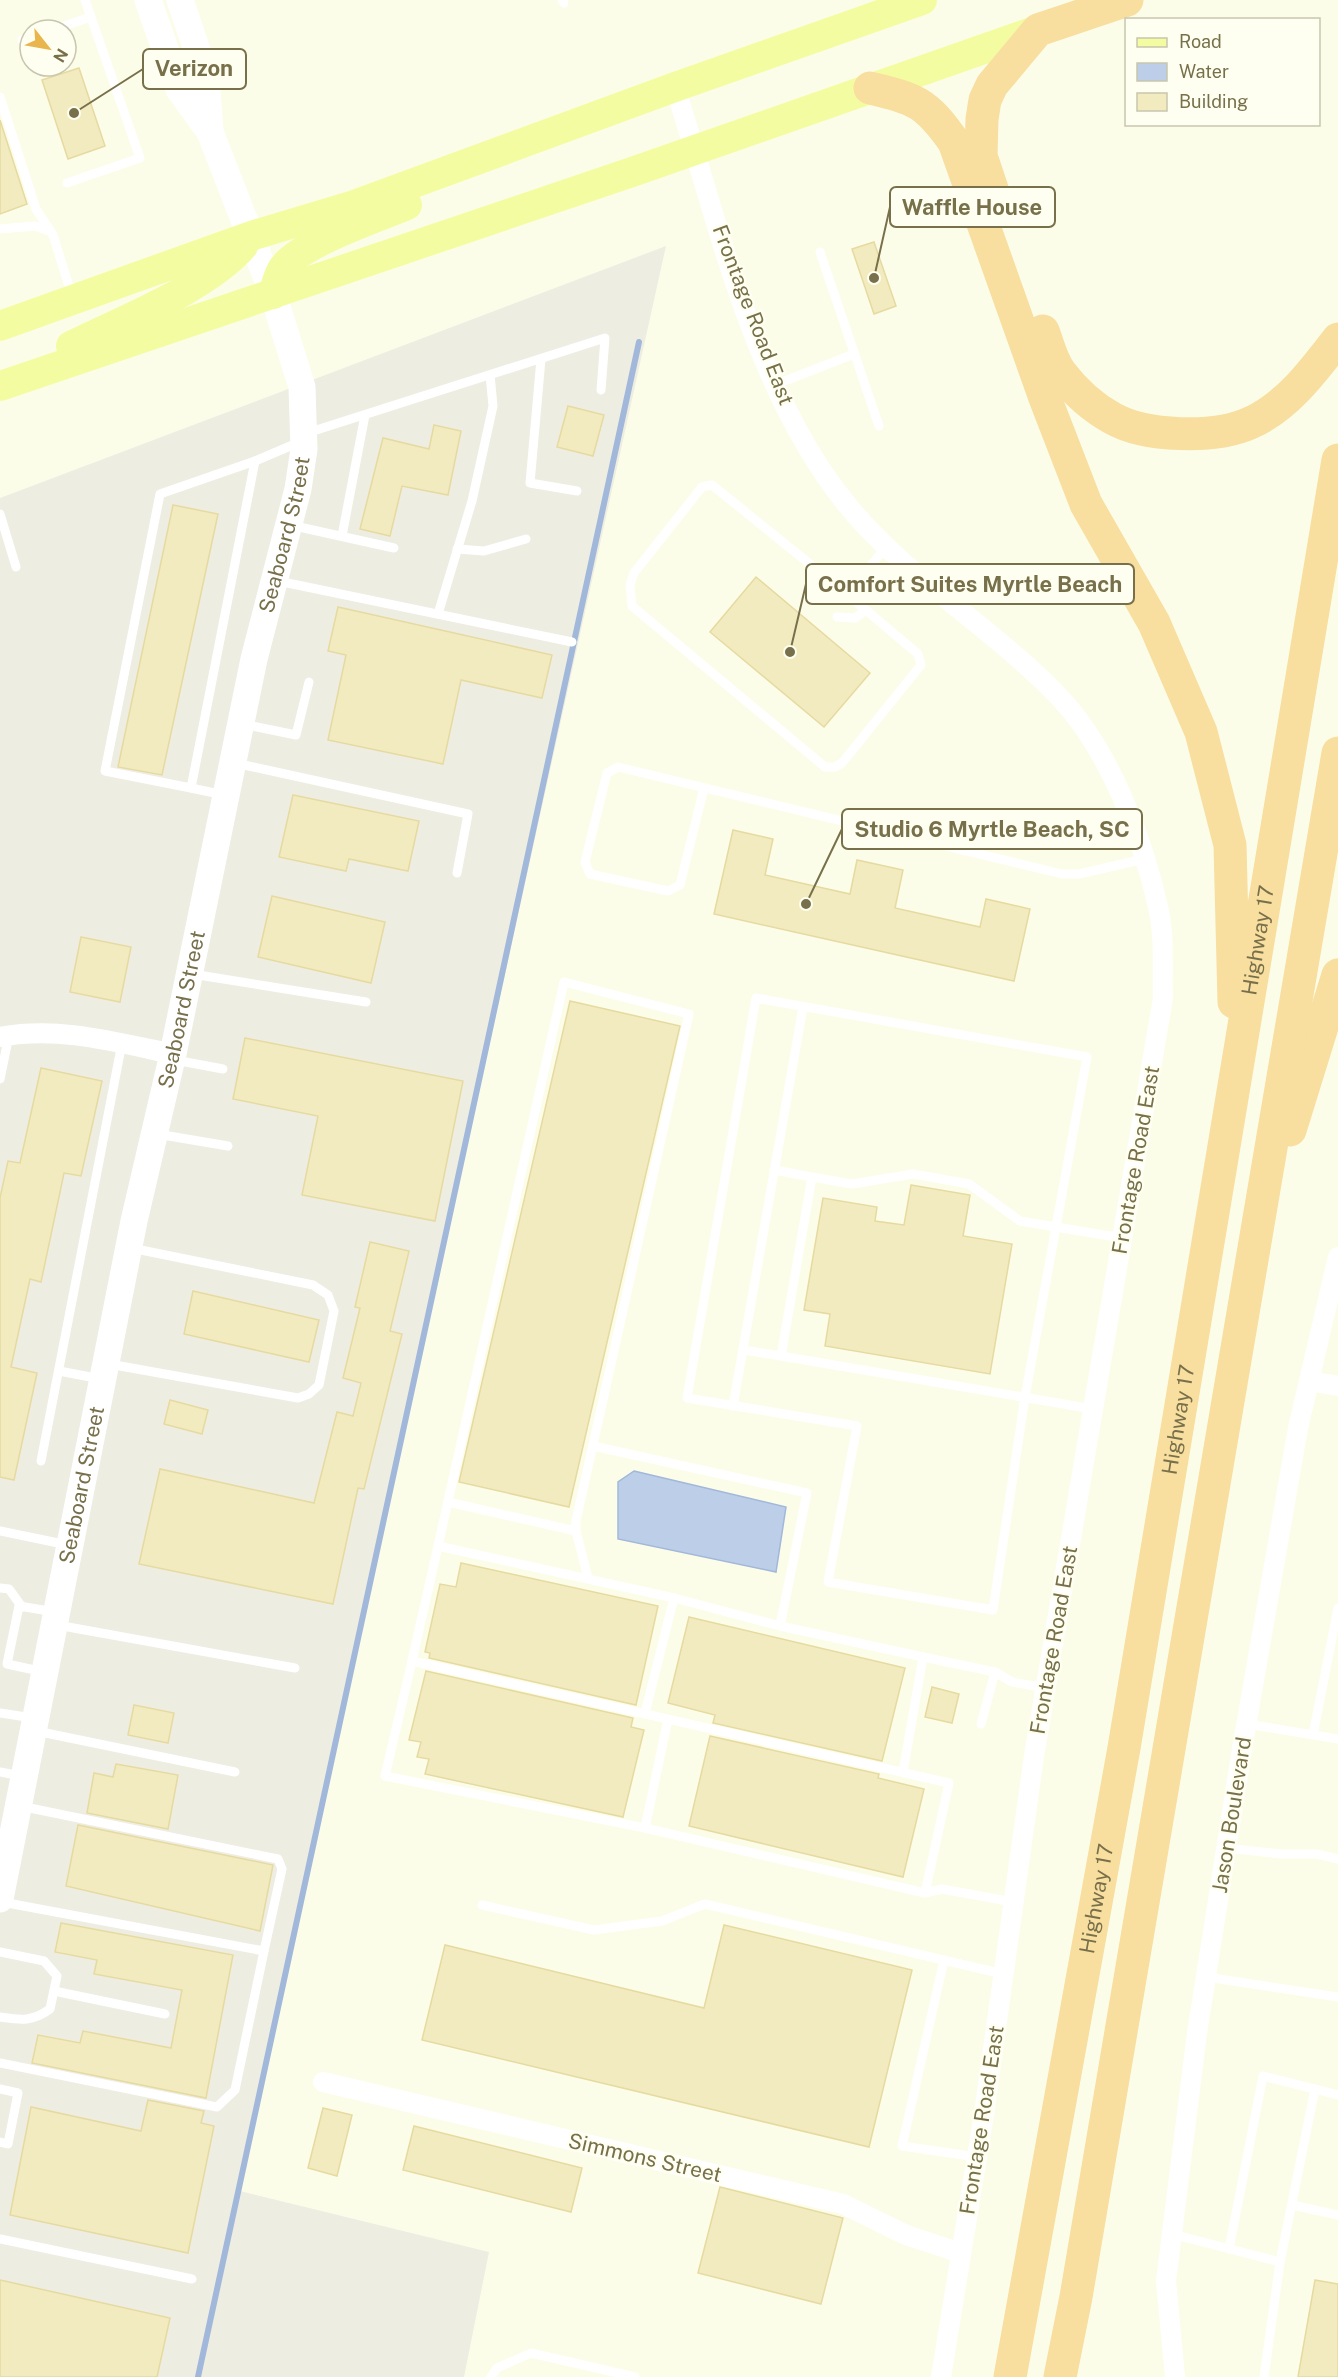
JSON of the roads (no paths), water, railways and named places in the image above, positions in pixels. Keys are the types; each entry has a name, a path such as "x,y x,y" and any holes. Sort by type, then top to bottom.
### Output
{"highway":[{"path":"1127,0 1038,30 992,85 984,110 981,156 1033,308 1059,371 1084,399 1113,419 1155,431 1189,434 1250,424 1281,404 1312,372 1338,339"},
{"path":"870,88 914,99 936,116 954,142 1045,398 1086,504 1154,622 1201,732 1230,845 1236,1081"},
{"name":"Highway 17","path":"1010,2377 1124,1748 1338,460"},
{"name":"Highway 17","path":"1060,2377 1076,2297 1338,753"},
{"path":"1257,1225 1300,1099 1338,975"}],"main road":[{"path":"0,326 251,236 354,205 675,87 922,0"},
{"path":"0,386 695,150 1038,30"},
{"path":"273,294 282,269 311,247 440,191 526,141"},
{"path":"0,382 197,283 218,270 251,236"}],"street":[{"name":"Seaboard Street","path":"0,1897 18,1806 12,1774 34,1724 129,1248 173,1057 241,723 273,580 298,489 304,437 302,387 273,294 210,132 179,89 148,0"},
{"name":"Seaboard Street","path":"180,0 206,77 210,132"},
{"name":"Frontage Road East","path":"675,87 733,276 777,384 802,437 844,501 886,547 1054,692 1087,730 1130,816 1159,909 1163,998 1046,1688 941,2377"},
{"path":"5,1036 29,1032 70,1033 173,1057"},
{"name":"Jason Boulevard","path":"1175,2377 1166,2281 1206,1977 1298,1428 1338,1257"},
{"path":"1309,1381 1338,1386"},
{"name":"Simmons Street","path":"323,2082 843,2204 906,2235 961,2253"}],"lane":[{"path":"67,183 140,158 85,0"},
{"path":"78,21 91,17"},
{"path":"0,96 36,209 51,232 74,300"},
{"path":"0,229 35,226 51,232"},
{"path":"820,252 879,426"},
{"path":"226,796 105,771 160,494 255,461 304,437 364,415 605,338 601,390"},
{"path":"777,384 854,354"},
{"path":"541,359 530,483 578,491"},
{"path":"438,614 472,501 493,406 490,375"},
{"path":"342,537 364,415"},
{"path":"191,788 255,461"},
{"path":"712,485 819,571 918,654 921,665 842,763 835,767 825,767 632,606 630,598 634,573 702,487 712,485"},
{"path":"0,514 15,567"},
{"path":"288,524 394,548"},
{"path":"457,549 484,551 526,539"},
{"path":"847,594 886,547"},
{"path":"818,601 813,593 819,571"},
{"path":"273,580 572,642"},
{"path":"837,617 855,618 866,610"},
{"path":"241,723 296,735 309,682"},
{"path":"233,762 468,814 457,873"},
{"path":"704,788 680,885 668,891 590,874 585,862 606,773 618,767 1062,874 1079,874 1144,859"},
{"path":"190,974 366,1002"},
{"path":"588,1578 576,1531 689,1014 564,982 385,1776 645,1828 925,1893 942,1889 1014,1902"},
{"path":"756,998 1087,1057 1055,1228 1025,1397 993,1610 828,1582 856,1426 687,1398 756,998"},
{"path":"733,1406 803,1007"},
{"path":"0,1079 5,1036"},
{"path":"41,1461 122,1044"},
{"path":"173,1057 223,1069"},
{"path":"155,1133 228,1146"},
{"path":"774,1170 852,1185 914,1174 969,1184 1020,1221 1122,1238"},
{"path":"781,1356 812,1177"},
{"path":"59,1371 105,1371 298,1398 309,1394 319,1385 334,1311 328,1295 313,1285 129,1248"},
{"path":"743,1350 1093,1409"},
{"path":"593,1446 807,1493 780,1626"},
{"path":"448,1502 576,1531"},
{"path":"0,1531 70,1545"},
{"path":"438,1546 674,1598 780,1626 995,1672 1012,1682 1046,1688"},
{"path":"0,1588 9,1589 22,1607 56,1619 295,1668"},
{"path":"645,1713 674,1598"},
{"path":"22,1607 19,1606 7,1664 45,1672"},
{"path":"1313,1735 1338,1608"},
{"path":"903,1772 923,1658"},
{"path":"412,1661 949,1782 925,1893"},
{"path":"981,1724 995,1672"},
{"path":"0,1713 34,1724 235,1772"},
{"path":"645,1828 668,1719"},
{"path":"1247,1724 1338,1739"},
{"path":"0,2063 217,2107 235,2090 282,1869 278,1859 18,1806"},
{"path":"1226,1848 1281,1854 1317,1854 1338,1859 1338,1854"},
{"path":"0,1897 264,1951"},
{"path":"482,1905 594,1930 662,1921 705,1904 1004,1974"},
{"path":"0,1952 44,1961 57,1976 50,2009 28,2021 0,2017"},
{"path":"944,1960 902,2146 976,2157"},
{"path":"1206,1977 1338,1997"},
{"path":"54,1991 165,2014"},
{"path":"1229,2249 1263,2076 1338,2095"},
{"path":"0,2089 18,2093 8,2144 0,2142"},
{"path":"1264,2377 1280,2262 1315,2089"},
{"path":"1292,2205 1338,2215"},
{"path":"1172,2234 1280,2262"},
{"path":"0,2239 192,2279"},
{"path":"491,2377 497,2368 531,2353 635,2377"}],"water":[{"path":"634,1471 786,1507 776,1572 618,1539 618,1482"}],"waterway":[{"path":"198,2377 639,342"}],"place":[{"name":"Verizon","path":"74,113"},
{"name":"Waffle House","path":"874,278"},
{"name":"Comfort Suites Myrtle Beach","path":"790,652"},
{"name":"Studio 6 Myrtle Beach, SC","path":"806,904"}]}
